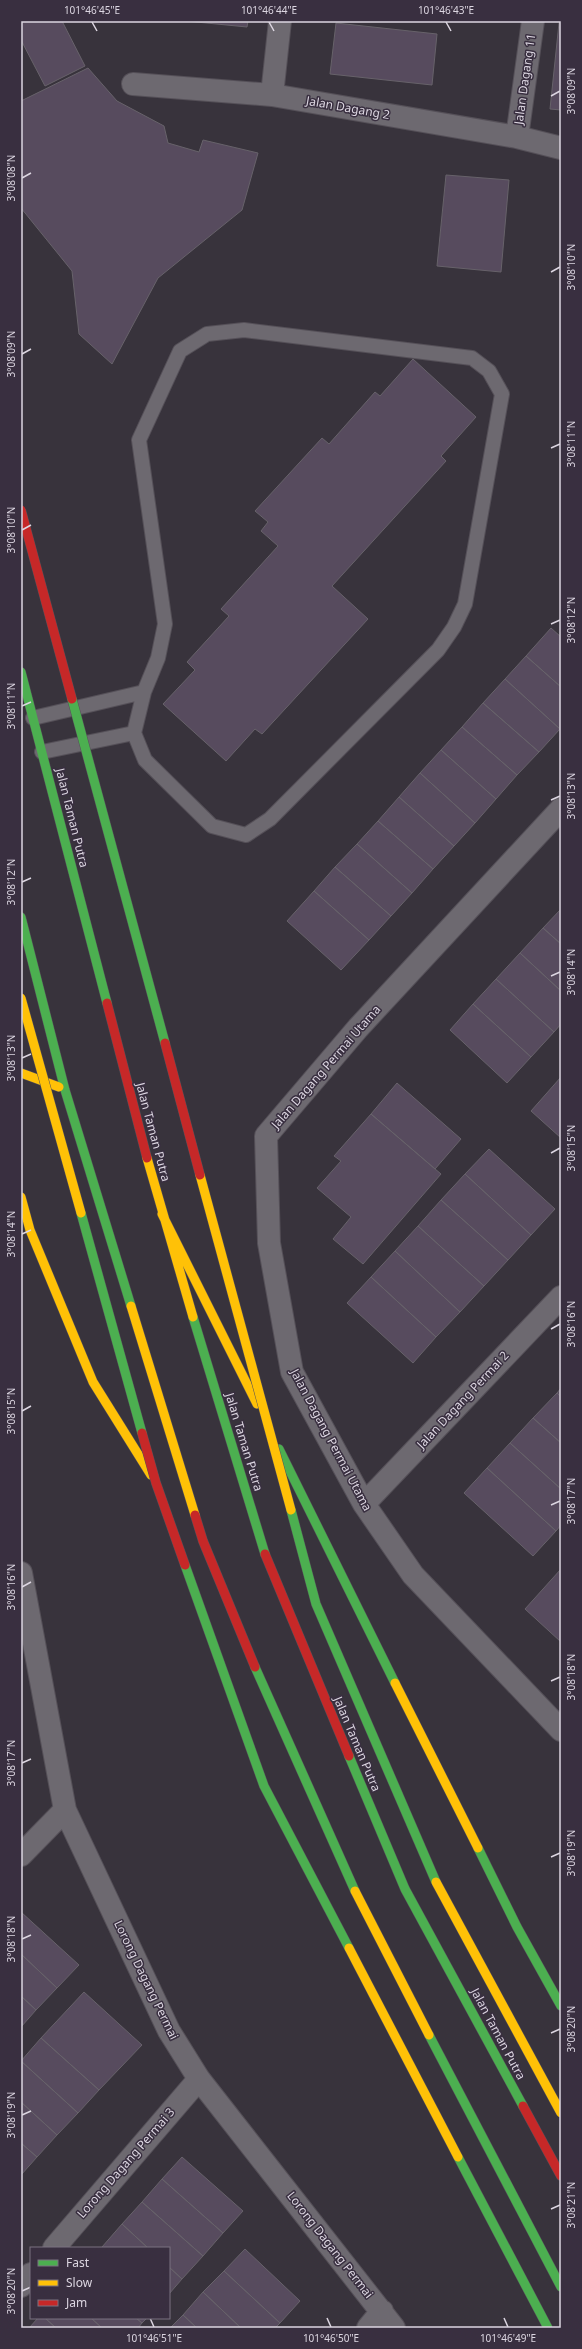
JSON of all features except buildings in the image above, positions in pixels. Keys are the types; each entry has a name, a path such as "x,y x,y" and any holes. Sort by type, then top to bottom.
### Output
{"main road":[{"path":"21,510 316,1604 433,1876 561,2113"},
{"name":"Jalan Taman Putra","path":"21,672 162,1214 267,1561 405,1889 561,2176"},
{"path":"21,917 66,1090 203,1541 259,1676 361,1905 561,2287"},
{"path":"21,998 156,1483 264,1786 548,2328"},
{"path":"21,1073 66,1090"},
{"path":"21,1197 30,1230 93,1382 156,1483"},
{"path":"162,1214 517,1928 561,2006"}],"street":[{"path":"272,95 280,21"},
{"name":"Jalan Dagang 11","path":"517,137 533,21"},
{"name":"Jalan Dagang 2","path":"133,84 272,95 517,137 561,148"},
{"name":"Jalan Dagang Permai Utama","path":"561,808 358,1028 266,1136 269,1243 292,1372 364,1504 413,1575 561,1730"},
{"name":"Jalan Dagang Permai 2","path":"364,1504 561,1296"},
{"name":"Lorong Dagang Permai","path":"21,1573 65,1810 169,2031 199,2079 388,2320"},
{"path":"21,1855 65,1810"},
{"name":"Lorong Dagang Permai 3","path":"55,2247 199,2079"},
{"path":"21,2286 30,2275"},
{"path":"368,2328 388,2320"}],"lane":[{"path":"244,330 472,358 489,371 502,394 465,604 454,627 438,650 270,819 246,835 212,826 145,760 134,733 144,692 158,658 165,624 139,440 180,350 207,334 244,330"},
{"path":"33,718 144,692"},
{"path":"42,752 134,733"}],"traffic: fast":[{"path":"21,672 107,1003"},
{"path":"72,699 165,1043"},
{"path":"21,917 65,1090 131,1306"},
{"path":"81,1213 142,1433"},
{"path":"193,1317 265,1554"},
{"path":"279,1449 395,1683"},
{"path":"291,1510 316,1604 436,1882"},
{"path":"185,1565 264,1786 349,1948"},
{"path":"255,1667 355,1891"},
{"path":"349,1756 405,1889 523,2106"},
{"path":"478,1848 517,1927 561,2006"},
{"path":"429,2035 561,2287"},
{"path":"458,2157 548,2328"}],"traffic: slow":[{"path":"21,998 81,1213"},
{"path":"21,1073 59,1087"},
{"path":"147,1158 193,1317"},
{"path":"200,1175 291,1510"},
{"path":"21,1197 30,1230 93,1382 151,1475"},
{"path":"162,1214 257,1404"},
{"path":"131,1306 195,1515"},
{"path":"395,1683 478,1848"},
{"path":"436,1882 561,2113"},
{"path":"355,1891 429,2035"},
{"path":"349,1948 458,2157"}],"traffic: jam":[{"path":"21,510 72,699"},
{"path":"107,1003 147,1158"},
{"path":"165,1043 200,1175"},
{"path":"142,1433 156,1483 185,1565"},
{"path":"195,1515 203,1541 255,1667"},
{"path":"265,1554 349,1756"},
{"path":"523,2106 561,2176"}]}
